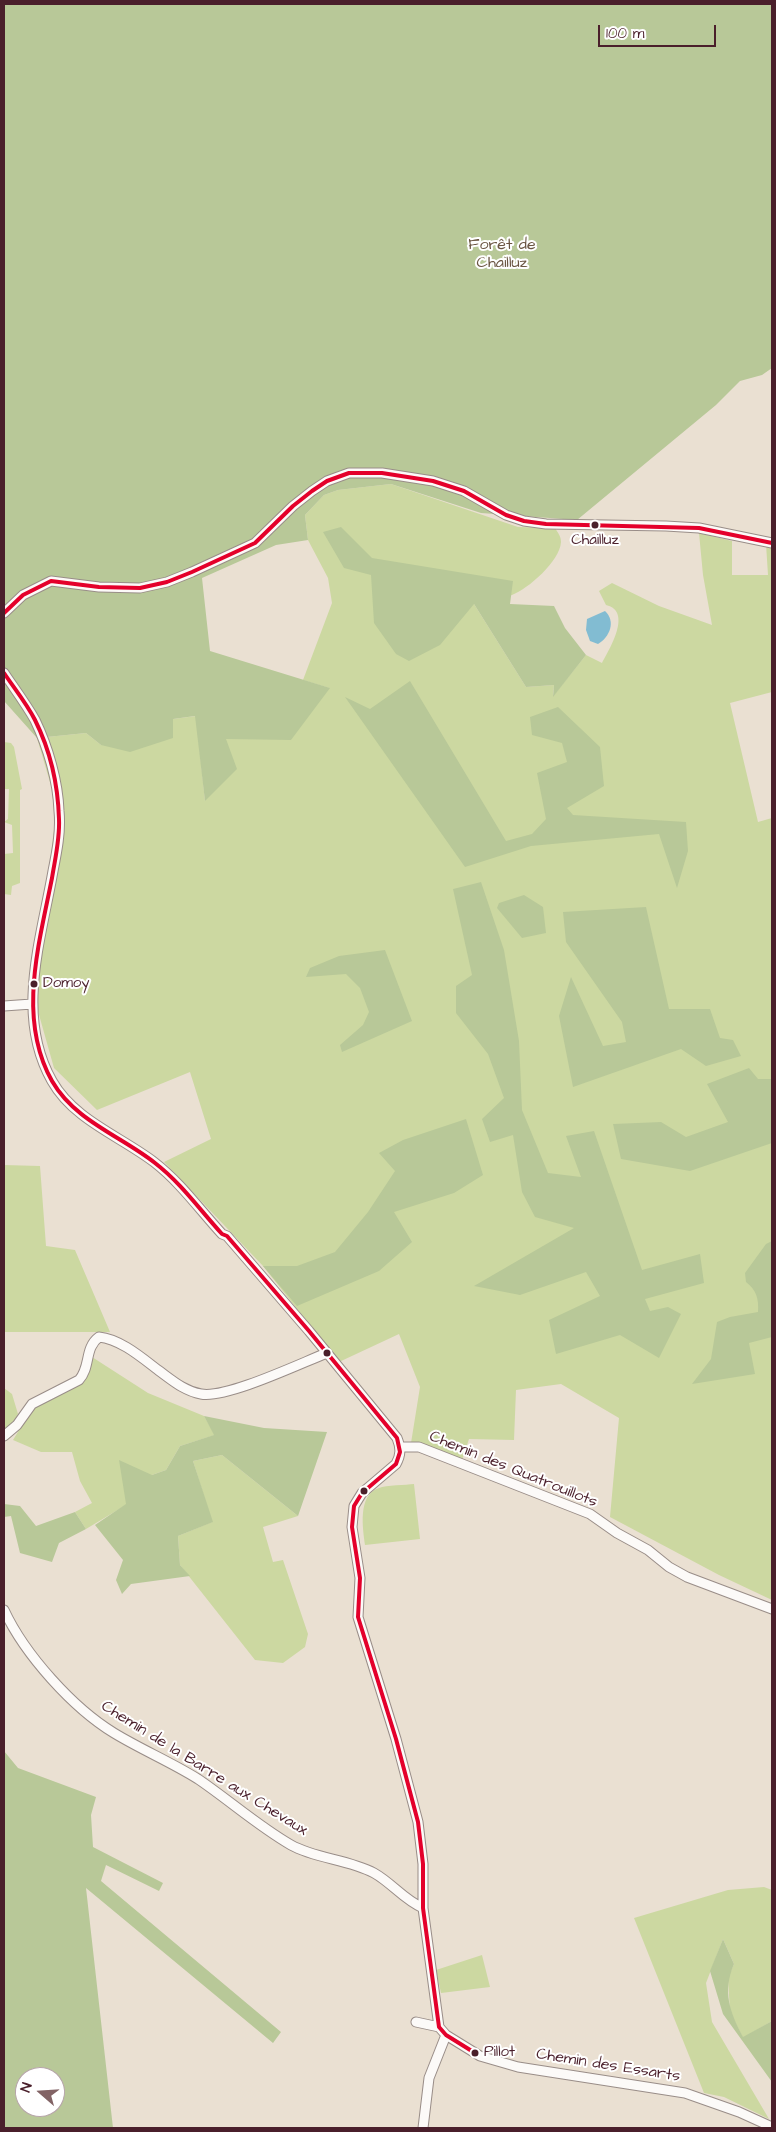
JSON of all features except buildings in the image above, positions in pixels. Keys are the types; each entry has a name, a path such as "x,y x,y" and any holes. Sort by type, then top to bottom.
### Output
{"street":[{"path":"4,612 23,595 51,581 99,587 140,588 167,582 192,572 255,543 293,506 312,491 327,481 349,473 382,473 432,481 464,491 506,515 524,521 699,528 772,543"},
{"path":"4,673 35,722 55,779 59,810 57,851 32,1004 37,1046 46,1069 57,1089 85,1117 155,1163 175,1181 222,1234 227,1236 398,1438 400,1447 399,1459 396,1464 358,1498 354,1506 352,1527 360,1578 358,1617 396,1739 418,1822 423,1864 423,1908 439,2027 416,2022"},
{"path":"4,1006 32,1004"},
{"path":"4,1436 17,1425 32,1404 79,1380 85,1374 90,1346 98,1337 124,1346 187,1389 210,1395 250,1384 328,1353"},
{"name":"Chemin des Quatrouillots","path":"400,1447 419,1447 590,1514 687,1577 772,1609"},
{"name":"Chemin de la Barre aux Chevaux","path":"4,1610 40,1667 95,1720 116,1734 158,1755 198,1779 292,1845 372,1872 388,1882 414,1904 423,1908"},
{"name":"Chemin des Essarts","path":"439,2027 446,2035 480,2056 518,2067 685,2093 739,2112 772,2128"},
{"path":"423,2128 429,2078 446,2035"}],"green space":[{"name":"Forêt de Chailluz","path":"4,4 772,4 772,368 762,375 740,381 716,405 577,520 481,513 391,484 338,490 324,495 305,515 308,540 276,545 202,578 210,651 330,688 291,740 226,739 237,769 205,801 195,716 173,719 173,738 130,752 101,745 86,733 37,738 4,701"},
{"path":"391,484 518,527 555,528 561,540 559,549 549,566 534,581 512,595 474,604 526,687 554,685 553,696 586,655 602,663 613,641 617,631 618,615 614,609 606,605 599,591 612,583 659,606 712,625 703,575 699,533 732,541 732,575 768,575 766,544 772,545 772,692 730,703 758,822 772,818 772,1600 719,1575 610,1517 619,1418 561,1384 516,1390 514,1440 469,1439 462,1460 411,1443 420,1387 399,1334 339,1362 263,1266 164,1162 211,1139 190,1072 97,1110 54,1068 34,997 55,821 52,789 37,738 86,733 101,745 173,719 196,716 205,801 225,739 329,688 303,680 332,603 328,578 308,540 305,515 324,495 338,490"},
{"path":"341,527 372,558 513,581 510,604 554,606 565,628 586,655 553,697 554,685 526,687 474,604 440,645 409,661 396,654 374,623 371,575 344,568 323,532"},
{"path":"410,681 506,841 532,834 546,819 537,773 567,762 562,743 532,735 530,717 558,707 600,747 604,786 567,808 573,815 686,822 688,851 677,888 659,834 531,846 465,867 345,697 370,709"},
{"path":"4,742 11,743 14,747 22,789 20,790 20,883 12,886 11,895 4,894 4,854 13,853 12,825 4,822 8,819 9,789 4,789"},
{"path":"481,882 504,950 519,1041 522,1110 548,1173 581,1177 566,1136 594,1131 642,1270 700,1254 704,1283 645,1299 650,1311 668,1307 681,1314 659,1358 620,1335 556,1354 549,1320 600,1296 586,1272 520,1295 474,1286 574,1228 535,1217 522,1192 513,1135 490,1142 482,1119 504,1098 488,1054 456,1013 456,986 472,975 453,889"},
{"path":"524,895 543,907 546,933 522,938 497,908 499,903"},
{"path":"646,907 669,1009 710,1009 720,1038 733,1040 741,1056 706,1066 681,1049 573,1087 559,1016 571,977 603,1046 626,1042 622,1022 566,942 563,912"},
{"path":"385,950 412,1021 342,1052 340,1045 363,1025 369,1012 360,988 346,974 306,977 310,968 339,956"},
{"path":"749,1068 758,1079 772,1079 772,1143 690,1171 621,1159 613,1124 661,1122 686,1137 728,1122 707,1084"},
{"path":"466,1119 483,1175 454,1193 394,1212 412,1242 379,1271 297,1306 263,1266 297,1266 335,1252 368,1212 395,1171 379,1153 403,1140"},
{"path":"4,1165 40,1166 46,1246 75,1250 110,1332 4,1332"},
{"path":"772,1241 772,1337 749,1343 755,1374 692,1384 711,1359 717,1322 730,1317 758,1312 756,1295 746,1282 745,1273 766,1244"},
{"path":"92,1357 148,1393 204,1416 215,1435 180,1446 166,1470 152,1475 126,1505 86,1529 75,1512 92,1503 80,1481 72,1452 41,1452 13,1440 33,1407 84,1382"},
{"path":"4,1388 12,1394 18,1414 13,1425 4,1429"},
{"path":"204,1416 264,1428 327,1432 298,1516 222,1455 193,1461 213,1522 178,1536 180,1565 190,1576 131,1584 122,1594 116,1580 123,1560 95,1525 126,1504 119,1460 152,1475 166,1470 180,1446 214,1435"},
{"path":"222,1455 298,1516 263,1527 273,1562 283,1560 308,1634 305,1647 283,1663 255,1660 180,1565 178,1536 212,1522 193,1461"},
{"path":"414,1484 420,1539 365,1545 363,1513 367,1498 372,1492 382,1487"},
{"path":"4,1504 20,1506 36,1526 75,1512 86,1529 59,1543 52,1562 20,1553 11,1516 4,1517"},
{"path":"4,1751 18,1768 96,1797 91,1815 93,1847 163,1883 159,1891 106,1865 101,1881 281,2032 273,2043 86,1888 113,2128 4,2128"},
{"path":"764,1887 772,1890 772,2021 743,2038 730,2012 728,1978 734,1964 723,1939 706,1983 712,2022 769,2119 724,2097 704,2093 634,1918 728,1890"},
{"path":"723,1939 734,1964 730,1974 729,2002 734,2019 743,2037 772,2021 772,2082 723,2014 710,1971"},
{"path":"482,1955 490,1987 441,1993 436,1970"}],"water":[{"path":"605,611 610,619 610,629 606,637 598,644 590,641 586,630 587,619"}],"transit line":[{"path":"4,613 23,595 51,581 99,587 140,588 167,582 192,572 255,543 293,506 312,491 327,481 349,473 382,473 433,481 464,491 506,515 524,521 546,524 699,528 772,543"},
{"path":"4,673 28,708 40,731 49,756 57,793 58,841 37,955 33,1007 35,1032 41,1057 52,1081 73,1107 99,1127 142,1153 182,1188 222,1234 227,1236 309,1331 397,1438 400,1452 396,1464 362,1493 354,1506 352,1527 360,1578 358,1617 396,1739 418,1822 423,1864 423,1908 439,2027 446,2035 475,2053"}],"place":[{"name":"Chailluz","path":"595,525"},
{"name":"Domoy","path":"34,984"},
{"name":"Pillot","path":"475,2053"}]}
